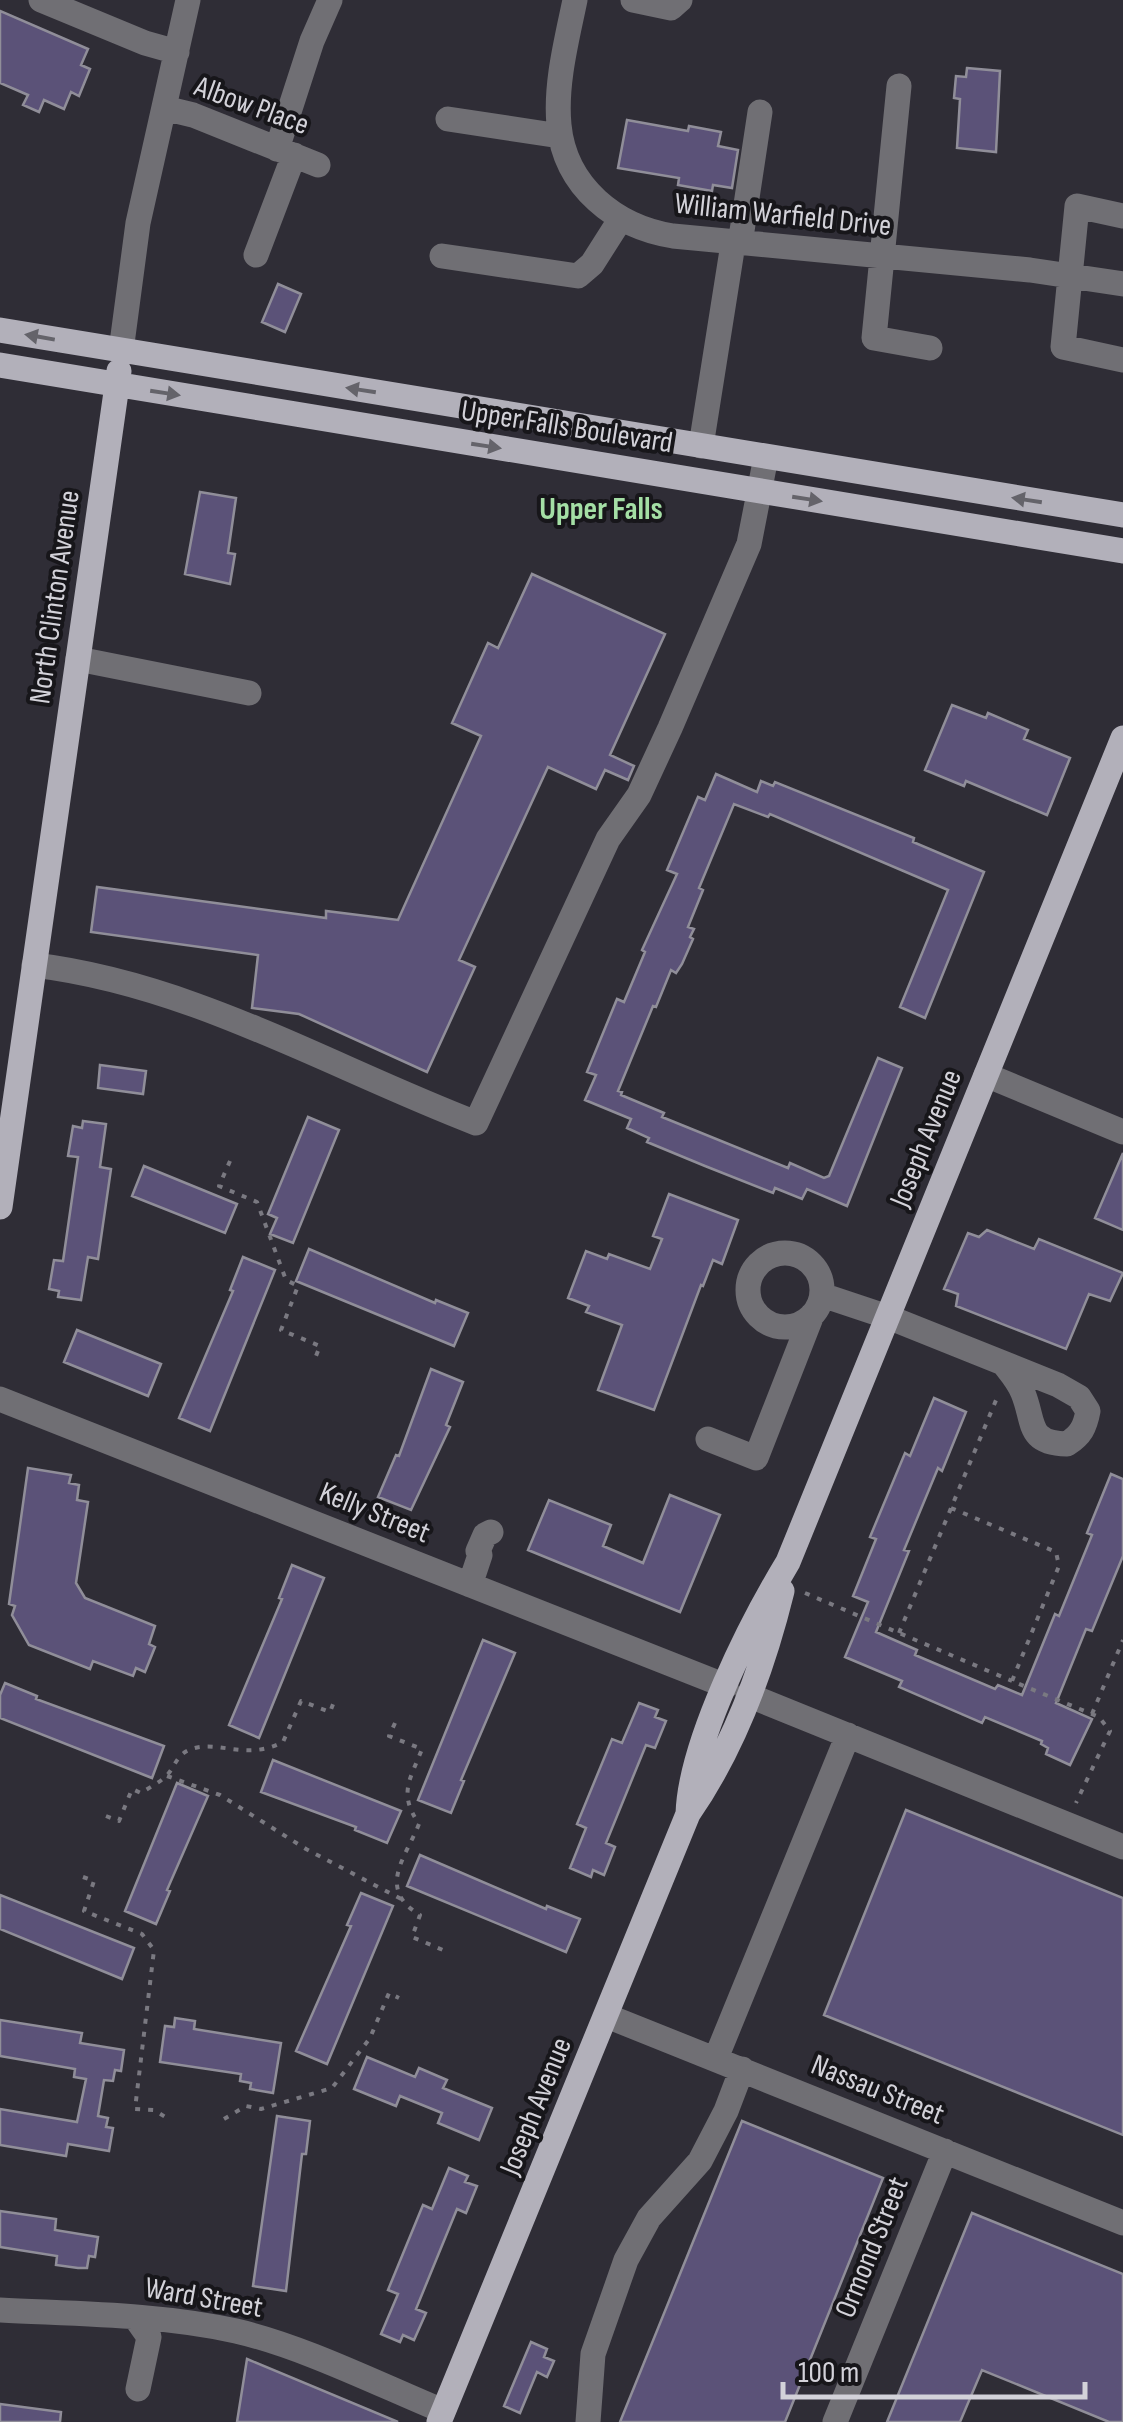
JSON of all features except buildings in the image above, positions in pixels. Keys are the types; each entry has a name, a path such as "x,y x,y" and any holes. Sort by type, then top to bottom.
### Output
{"main road":[{"name":"Upper Falls Boulevard","path":"0,330 1123,515"},
{"name":"North Clinton Avenue","path":"0,1207 7,1105 34,964 121,351"},
{"name":"Upper Falls Boulevard","path":"0,366 1123,551"},
{"name":"Joseph Avenue","path":"441,2417 688,1814 716,1769 737,1691 1123,738"}],"street":[{"path":"41,0 145,43 177,52"},
{"name":"North Clinton Avenue","path":"121,351 136,234 188,0"},
{"path":"256,256 297,156 312,41 330,0"},
{"name":"William Warfield Drive","path":"575,0 559,99 560,136 580,182 620,220 660,234 736,244 1123,284"},
{"path":"633,0 670,8 680,0"},
{"path":"900,86 874,338 930,348"},
{"name":"Albow Place","path":"164,108 297,156"},
{"path":"701,446 760,112"},
{"path":"448,119 560,136"},
{"path":"1123,216 1077,206 1063,348 1123,360"},
{"path":"442,256 578,276 592,264 620,220"},
{"path":"34,964 100,974 237,1019 476,1123 608,839 638,795 670,728 749,544 766,456"},
{"path":"78,659 250,693"},
{"path":"986,1075 1123,1132"},
{"path":"708,1439 756,1458 817,1305 888,1318 1006,1367"},
{"name":"Kelly Street","path":"0,1399 1123,1846"},
{"path":"470,1584 480,1555"},
{"path":"716,2058 848,1735"},
{"name":"Nassau Street","path":"607,2016 1123,2224"},
{"path":"588,2422 593,2354 626,2260 649,2218 700,2160 726,2111 742,2068"},
{"name":"Ormond Street","path":"836,2422 945,2151"},
{"name":"Ward Street","path":"0,2310 136,2317 238,2331 276,2343 441,2417"},
{"path":"136,2317 149,2337 138,2389"}],"path":[{"path":"230,1161 219,1186 258,1202 286,1280 298,1286 281,1330 320,1346 316,1356"},
{"path":"899,1633 1006,1367"},
{"path":"951,1508 1056,1552 1059,1566 1012,1681"},
{"path":"786,1573 899,1633 1092,1714 1105,1723 1110,1730 1108,1738 1066,1823"},
{"path":"1092,1714 1123,1640"},
{"path":"106,1816 119,1821 132,1790 142,1793 166,1776 189,1750 202,1747 253,1752 278,1745 283,1742 301,1700 330,1712 334,1699"},
{"path":"395,1723 389,1736 422,1749 406,1790 406,1800 419,1824 395,1875 396,1886 420,1915 412,1937 444,1950"},
{"path":"166,1776 220,1795 306,1849 406,1901"},
{"path":"83,1877 94,1881 84,1910 142,1934 154,1950 135,2108 154,2110 167,2118"},
{"path":"224,2119 246,2106 261,2109 332,2088 370,2038 389,1993 399,1998"}],"district":[{"name":"Upper Falls","path":"601,508"}]}
